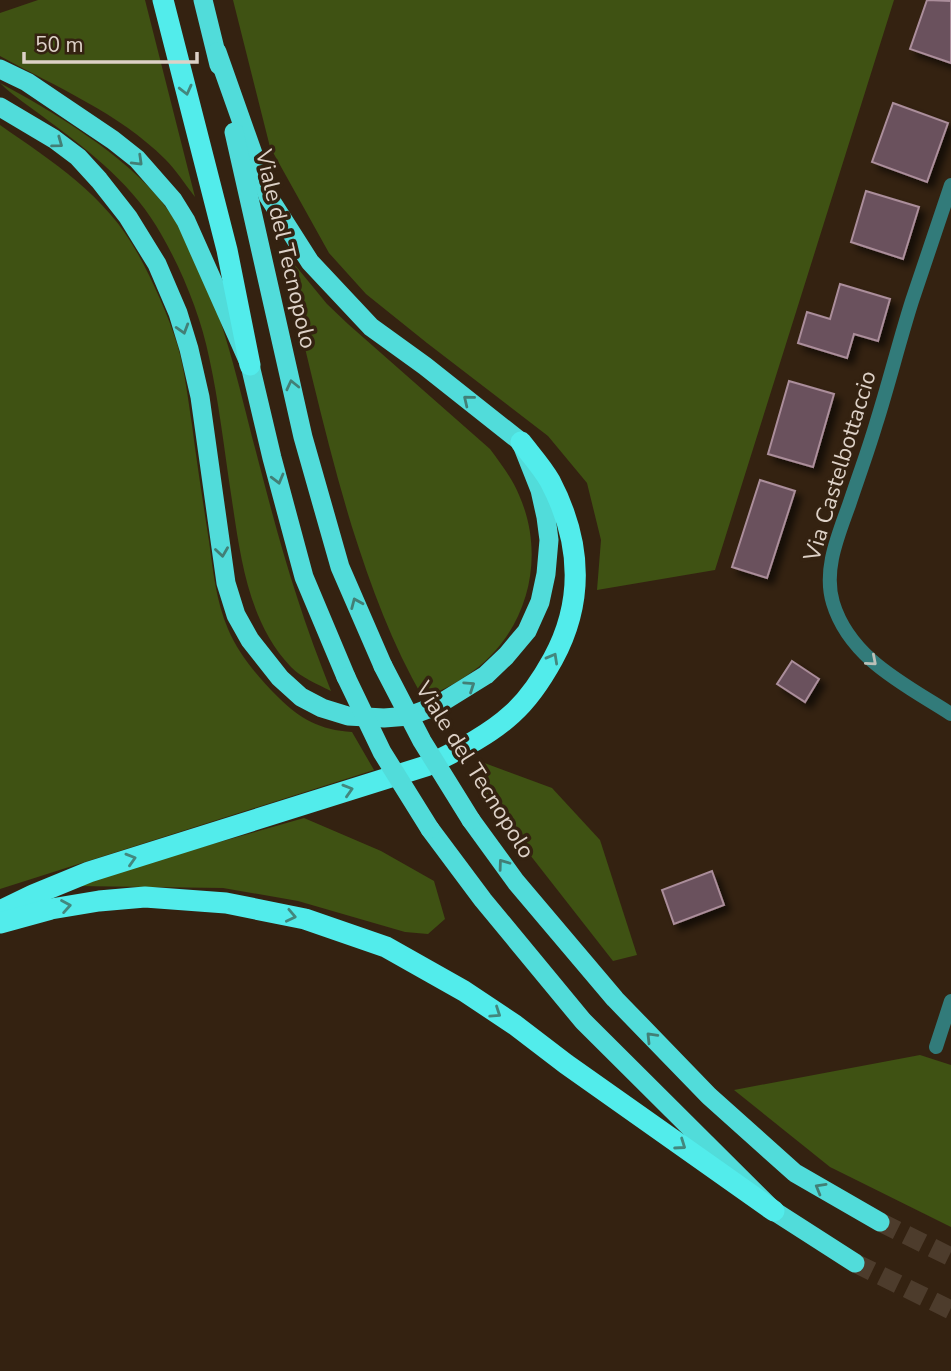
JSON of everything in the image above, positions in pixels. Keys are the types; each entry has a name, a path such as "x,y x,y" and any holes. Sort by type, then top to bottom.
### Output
{"highway":[{"path":"163,0 227,250 272,458 304,577 346,677 382,752 430,829 483,900 583,1021 774,1211"},
{"name":"Viale del Tecnopolo","path":"203,0 303,437 341,567 383,666 422,741 471,820 516,882 615,999 709,1096 795,1173 880,1222"},
{"path":"0,911 89,872 426,766 470,744 512,715 541,681 561,644 573,605 576,568 571,538 549,480 522,442 371,327 310,262 268,196 216,52"},
{"path":"0,69 27,82 113,139 157,180 186,221 250,365"},
{"path":"0,107 54,139 78,157 128,217 157,264 178,313 200,397 226,583 236,615 250,640 280,678 301,697 348,716 409,716 436,706 463,691 486,675 506,656 527,631 540,602 549,541 540,490 522,442"},
{"path":"0,923 51,909 145,897 226,903 305,919 386,947 464,991 515,1025 774,1211 855,1263"}],"street":[{"name":"Via Castelbottaccio","path":"951,185 912,302 876,426 836,541 830,578 834,605 847,631 870,660 951,714"},
{"path":"936,1047 951,1001"}],"green space":[{"path":"38,0 145,0 195,197 165,159 128,128 0,56 0,13"},
{"path":"233,0 894,0 715,570 597,590 601,540 587,483 548,436 366,294 329,253 270,147"},
{"path":"0,83 87,135 128,168 162,202 196,257 220,320 286,560 331,691 305,678 291,667 276,649 255,608 242,563 219,408 206,342 190,294 169,248 139,201 112,172"},
{"path":"0,125 59,167 94,197 125,233 155,287 180,356 216,585 224,618 238,648 263,682 294,711 320,726 352,732 374,770 0,889"},
{"path":"281,248 327,304 490,449 513,483 528,520 531,571 517,619 487,660 456,682 423,698 383,615 352,527 323,423"},
{"path":"479,761 552,788 600,840 637,955 613,961 498,814 473,777"},
{"path":"304,818 381,851 434,881 445,919 428,934 405,932 298,901 223,888 76,886 135,866"},
{"path":"920,1055 951,1065 951,1227 830,1167 734,1090"}],"building":[{"path":"927,0 951,1 951,63 910,49"},
{"path":"893,103 948,123 927,182 872,162"},
{"path":"866,191 919,207 903,259 851,242"},
{"path":"840,284 890,299 878,341 854,334 847,358 798,343 807,312 830,319"},
{"path":"789,381 834,394 813,467 768,454"},
{"path":"760,480 795,491 767,578 732,567"},
{"path":"792,661 819,679 805,702 777,684"},
{"path":"712,871 724,905 674,924 662,890"}],"tunnel":[{"path":"880,1222 951,1257"},
{"path":"855,1263 951,1310"}]}
